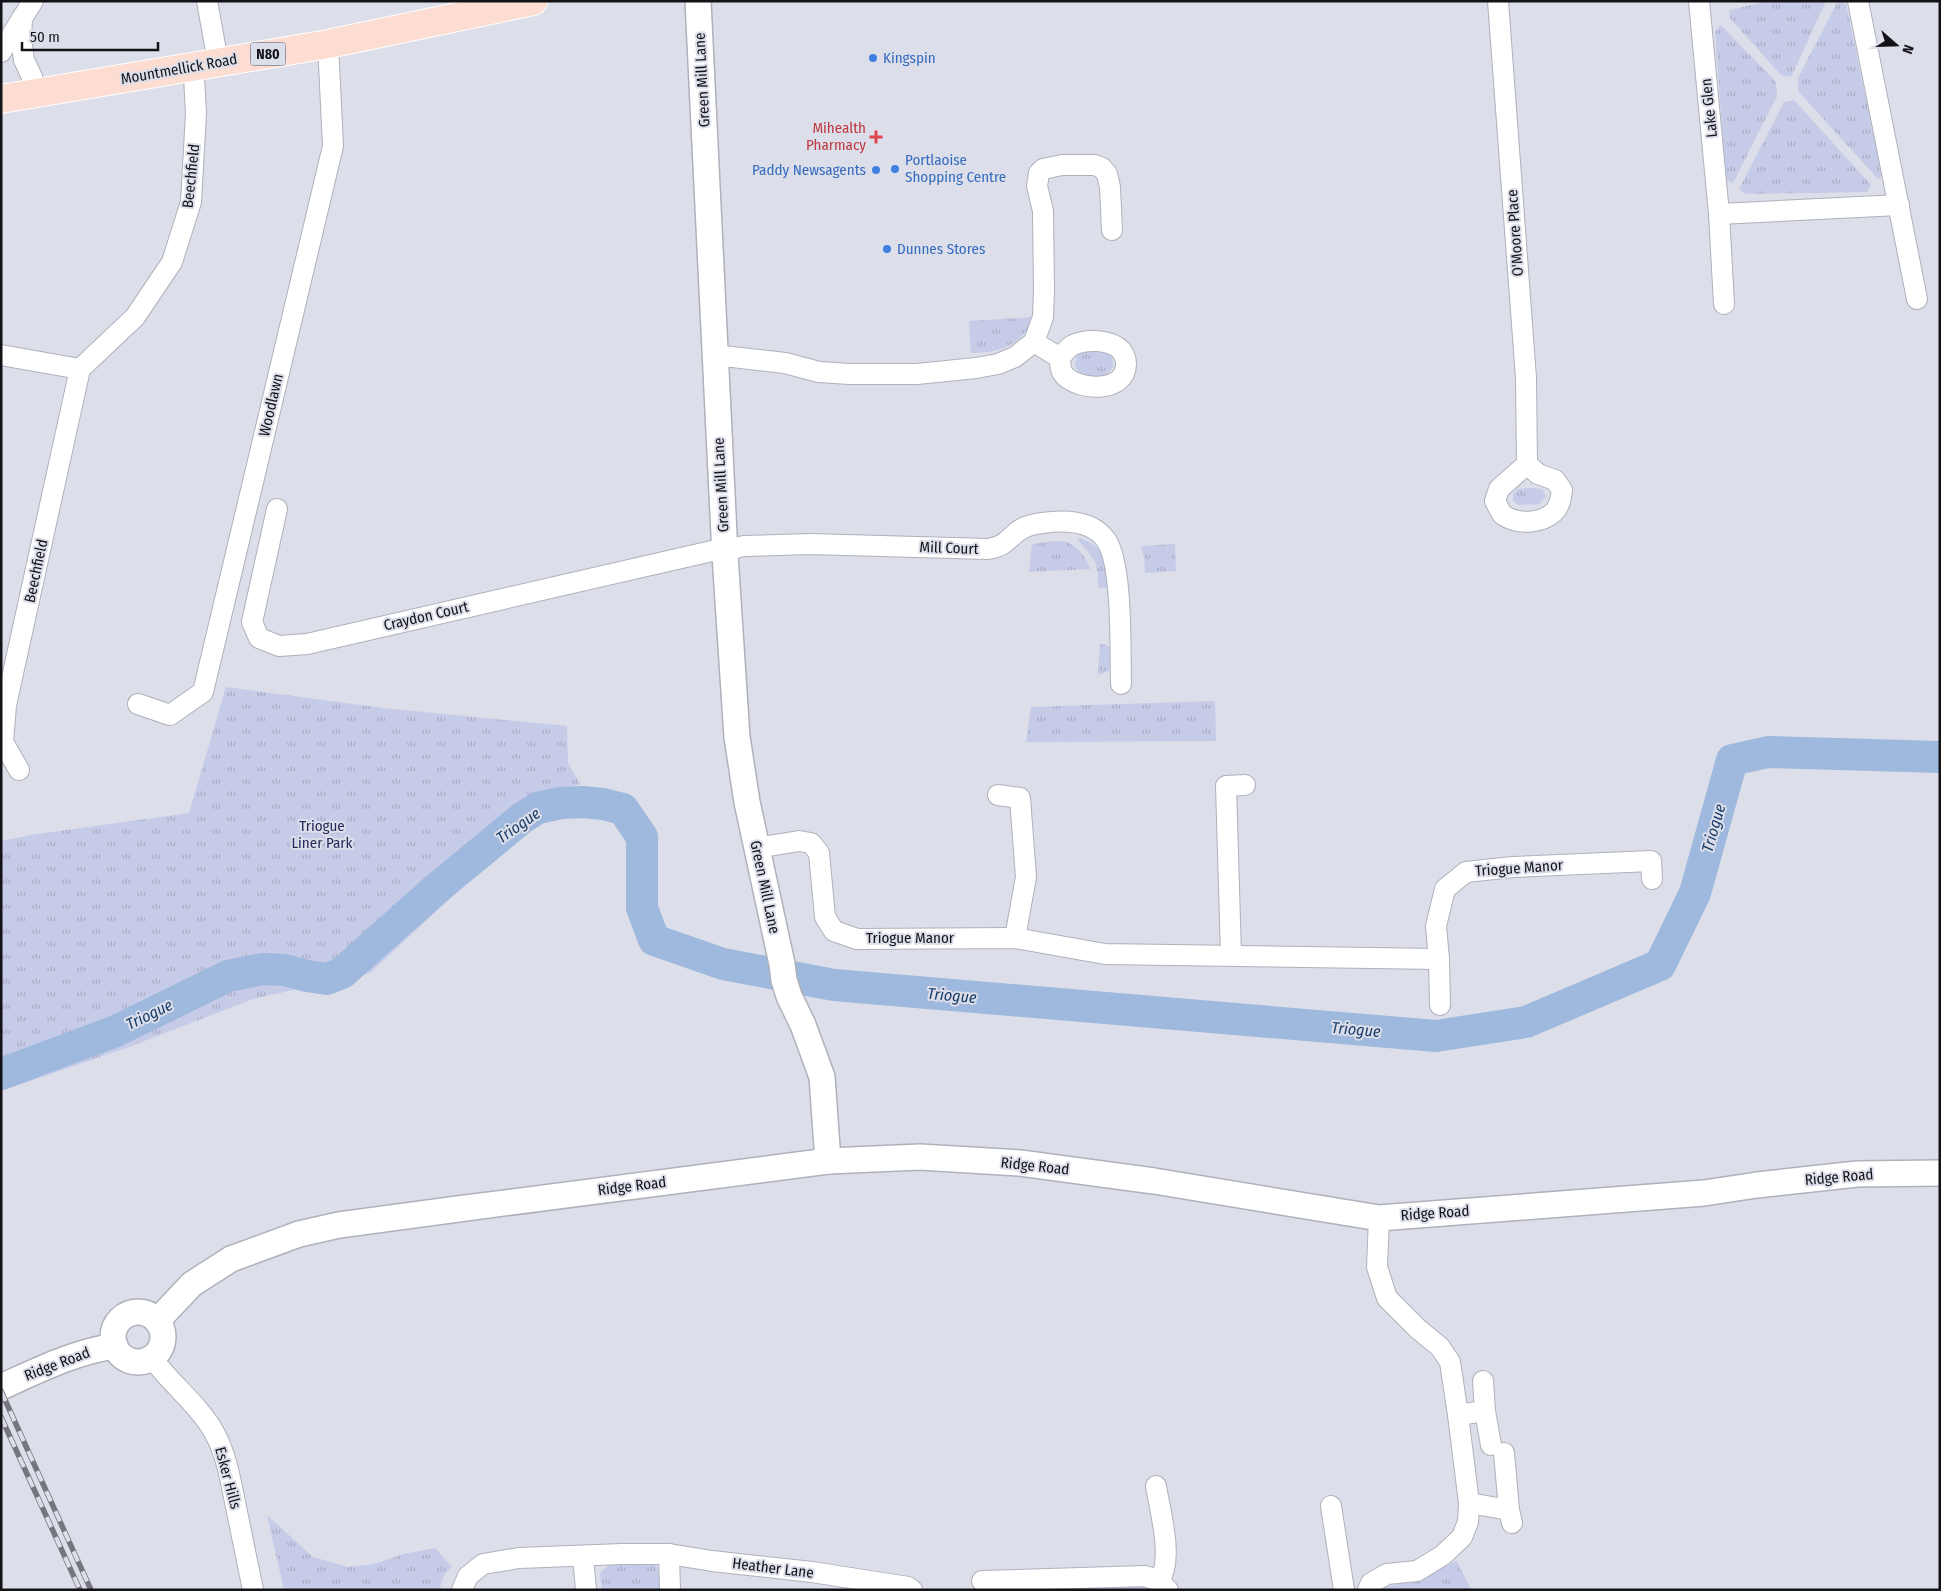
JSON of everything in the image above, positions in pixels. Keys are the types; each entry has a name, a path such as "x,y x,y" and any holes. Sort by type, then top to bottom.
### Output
{"main road":[{"name":"Mountmellick Road","path":"1,99 328,44 533,1"}],"street":[{"path":"207,1 218,62"},
{"name":"Green Mill Lane","path":"698,1 725,552 737,737 747,802 784,980 822,1077 828,1161"},
{"name":"O'Moore Place","path":"1498,1 1526,378 1527,464"},
{"path":"1858,1 1917,299"},
{"name":"Lake Glen","path":"1701,2 1719,214 1724,304"},
{"path":"1,52 28,10"},
{"path":"28,10 21,39 24,60 32,77 36,93"},
{"name":"Woodlawn","path":"138,704 170,715 203,692 334,146 328,44"},
{"name":"Beechfield","path":"19,770 3,742 6,705 80,369 135,316 172,262 191,202 196,113 194,77 191,67"},
{"path":"715,355 785,364 820,372 917,374 998,364 1015,357 1034,342 1040,327 1044,308 1043,211 1037,186 1039,173 1043,169 1062,164 1095,165 1102,168 1107,174 1110,187 1112,230"},
{"path":"1719,214 1899,205"},
{"path":"1034,342 1060,358"},
{"path":"1,355 80,369"},
{"name":"Craydon Court","path":"277,509 252,622 259,638 279,646 307,644 725,552"},
{"name":"Mill Court","path":"725,552 744,546 810,544 983,550 1004,544 1017,532 1032,526 1055,522 1081,524 1094,530 1105,539 1116,565 1121,684"},
{"path":"1231,955 1226,786 1245,785"},
{"path":"998,795 1020,798 1026,877 1015,938"},
{"name":"Triogue Manor","path":"757,848 799,841 810,843 819,853 824,917 834,931 857,938 1015,938 1105,954 1439,959"},
{"name":"Triogue Manor","path":"1440,1005 1436,926 1445,889 1466,872 1513,867 1651,861 1652,879"},
{"name":"Ridge Road","path":"157,1321 192,1284 231,1259 299,1234 339,1225 828,1161 920,1157 1020,1163 1154,1181 1379,1218 1704,1193 1857,1174 1940,1173"},
{"path":"1368,1590 1371,1582 1387,1574 1417,1571 1443,1555 1462,1537 1468,1522 1469,1503 1450,1362 1440,1346 1418,1329 1387,1298 1377,1267 1379,1218"},
{"path":"139,1312 147,1314 157,1321 163,1332 160,1348 152,1358 140,1362 125,1358 115,1346 115,1330 124,1317 139,1312"},
{"name":"Ridge Road","path":"1,1387 60,1360 92,1349 115,1346"},
{"name":"Esker Hills","path":"152,1358 164,1375 173,1382 215,1433 222,1450 231,1484 253,1590"},
{"path":"1469,1503 1510,1517 1497,1449 1485,1411 1483,1381"},
{"path":"1458,1415 1485,1411"},
{"path":"982,1581 1016,1585 1145,1576 1164,1586 1165,1544 1156,1486"},
{"path":"1331,1506 1344,1590"},
{"name":"Heather Lane","path":"462,1590 468,1576 483,1564 520,1558 622,1554 668,1554 712,1562 812,1572 908,1587 912,1590"},
{"path":"668,1554 670,1590"},
{"path":"583,1556 586,1590"}],"green space":[{"path":"1770,1 1826,1 1791,77 1781,75 1730,18 1729,10"},
{"path":"1838,1 1846,4 1882,176 1878,179 1798,91 1798,78"},
{"path":"1721,25 1776,82 1777,96 1733,183 1726,180 1715,32"},
{"path":"1794,100 1871,185 1867,192 1746,194 1739,189 1784,102"},
{"path":"1035,317 1017,341 1009,346 982,353 971,353 969,321"},
{"path":"1088,350 1106,350 1112,357 1113,367 1104,378 1087,376 1077,370 1075,366 1077,354"},
{"path":"1518,489 1542,489 1546,496 1540,504 1518,505 1513,500 1513,494"},
{"path":"1078,538 1098,548 1105,557 1108,570 1108,588 1098,588 1098,572 1094,561"},
{"path":"1054,541 1065,542 1074,546 1084,557 1090,569 1029,572 1032,544"},
{"path":"1175,544 1176,571 1145,573 1141,546"},
{"path":"1100,644 1111,648 1109,671 1098,675"},
{"name":"Triogue Liner Park","path":"226,687 383,708 567,726 568,763 580,784 557,793 540,815 370,973 253,999 129,1047 1,1091 1,841 31,835 189,813"},
{"path":"1215,701 1216,741 1026,742 1031,707"},
{"path":"267,1515 313,1557 348,1567 374,1564 404,1554 435,1548 452,1567 443,1577 440,1590 284,1590"},
{"path":"1457,1561 1471,1590 1381,1590 1384,1587 1409,1582"},
{"path":"610,1564 650,1564 657,1566 661,1590 602,1590 600,1573"},
{"path":"1132,1581 1156,1590 1071,1590 1072,1582"}],"waterway":[{"name":"Triogue","path":"1,1074 116,1031 228,976 263,969 285,970 327,979 342,973 436,889 522,818 538,808 561,803 583,802 623,809 642,837 642,908 654,940 723,964 834,985 1436,1036 1526,1022 1660,965 1695,893 1732,760 1768,752 1940,757"}],"railway":[{"path":"1,1391 91,1590"},
{"path":"1,1417 80,1590"}],"place":[{"name":"Kingspin","path":"873,58"},
{"name":"Mihealth Pharmacy","path":"876,137"},
{"name":"Portlaoise Shopping Centre","path":"895,169"},
{"name":"Paddy Newsagents","path":"876,170"},
{"name":"Dunnes Stores","path":"887,249"}]}
